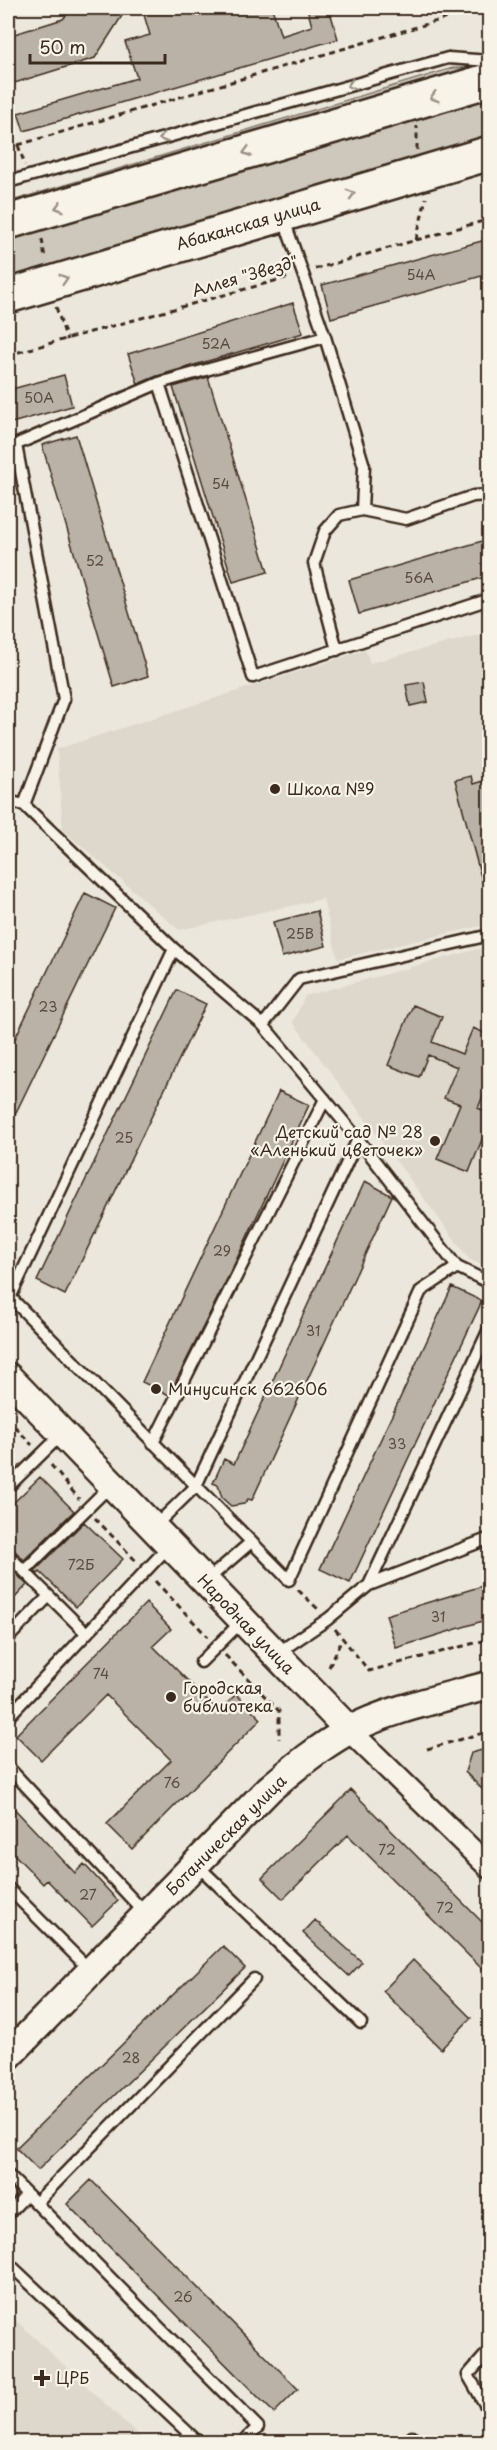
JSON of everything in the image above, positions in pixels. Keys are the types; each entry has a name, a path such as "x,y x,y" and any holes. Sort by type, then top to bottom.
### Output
{"main road":[{"path":"8,222 489,80"},
{"name":"Абаканская улица","path":"8,296 489,153"}],"street":[{"name":"Народная улица","path":"8,1377 349,1730 489,1868"},
{"name":"Ботаническая улица","path":"8,2056 269,1789 303,1760 349,1730 399,1711 489,1685"}],"lane":[{"path":"8,182 448,58 489,60"},
{"path":"282,214 325,337 364,466 362,510"},
{"path":"24,805 64,699 12,446 159,383 325,337"},
{"path":"159,383 253,677 489,599"},
{"path":"337,650 314,563 325,531 339,515 362,510 406,519 473,496 489,495"},
{"path":"8,801 24,805 174,949 263,1024 358,1139 457,1267 489,1282"},
{"path":"263,1024 299,979 489,935"},
{"path":"174,949 8,1299 289,1580 421,1291 457,1267"},
{"path":"153,1443 325,1099"},
{"path":"8,1717 86,1633 162,1536 196,1486 358,1139"},
{"path":"369,1585 489,1327"},
{"path":"8,1487 63,1433"},
{"path":"24,1571 113,1484"},
{"path":"276,1654 328,1619 369,1585 489,1538"},
{"path":"206,1582 250,1543"},
{"path":"8,1555 86,1633"},
{"path":"8,1638 49,1596"},
{"path":"201,1662 243,1620"},
{"path":"8,1767 146,1915"},
{"path":"196,1863 362,2023"},
{"path":"8,1888 91,1972"},
{"path":"36,2203 254,1979"},
{"path":"8,2175 258,2427 243,2442"},
{"path":"8,2214 27,2194"},
{"path":"8,2263 198,2442"},
{"path":"489,2350 468,2375 489,2413"}],"path":[{"path":"8,148 481,8"},
{"path":"417,123 417,155"},
{"path":"416,240 428,188"},
{"name":"Аллея \"Звезд\"","path":"8,355 489,219"},
{"path":"41,230 46,267"},
{"path":"53,298 67,340"},
{"path":"328,1667 342,1638"},
{"path":"369,1671 489,1639"},
{"path":"427,1749 489,1731"}],"shaded area":[{"path":"453,68 489,68 8,212 8,202"},
{"path":"489,94 489,138 8,281 8,237"},
{"name":"Школа №9","path":"489,632 489,924 338,959 323,899 179,930 63,830 57,749 365,650 370,663"},
{"name":"Детский сад № 28 «Аленький цветочек»","path":"489,946 489,1269 469,1259 293,1022 305,996"},
{"name":"ЦРБ","path":"8,2313 146,2442 8,2442"}],"building":[{"path":"72,8 127,8 95,58 8,85 8,36 63,19"},
{"path":"142,8 272,8 281,36 312,26 307,8 329,8 338,39 24,131 18,113 137,78 125,42 150,35"},
{"path":"489,239 489,274 331,318 322,285"},
{"path":"293,303 303,333 157,376 138,384 128,354"},
{"path":"64,375 72,406 8,424 8,390"},
{"path":"208,377 268,572 233,582 173,387"},
{"path":"76,435 148,676 114,687 42,445"},
{"path":"489,539 489,576 359,614 349,580"},
{"path":"424,682 428,702 410,706 406,685"},
{"path":"471,776 473,784 489,779 489,891 485,892 455,780"},
{"path":"85,893 115,908 8,1129 8,1053"},
{"path":"317,911 326,946 282,957 273,922"},
{"path":"177,990 206,1004 65,1295 37,1281"},
{"path":"413,1005 442,1017 432,1042 462,1054 473,1028 489,1035 489,1081 478,1108 489,1113 489,1122 469,1172 437,1159 460,1104 444,1098 457,1067 428,1055 419,1077 388,1065"},
{"path":"279,1091 309,1105 233,1267 169,1395 142,1382"},
{"path":"365,1181 392,1196 252,1500 248,1499 244,1504 231,1506 222,1498 218,1485 213,1483 224,1459 234,1464"},
{"path":"452,1287 482,1301 350,1583 320,1569"},
{"path":"40,1477 74,1511 24,1560 13,1549 8,1548 8,1508"},
{"path":"84,1522 123,1559 76,1607 40,1572 38,1574 35,1571"},
{"path":"8,1565 27,1585 8,1605"},
{"path":"489,1584 489,1619 396,1648 386,1615"},
{"path":"146,1603 171,1629 153,1646 219,1712 236,1694 261,1719 132,1849 107,1824 171,1760 106,1695 41,1760 16,1735"},
{"path":"489,1748 489,1796 465,1772 471,1753"},
{"path":"351,1790 489,1929 489,1976 348,1835 283,1899 262,1878"},
{"path":"8,1802 75,1873 84,1864 118,1901 92,1926 47,1880 43,1884 8,1848"},
{"path":"315,1920 362,1962 349,1976 303,1933"},
{"path":"223,1946 245,1968 38,2170 16,2148"},
{"path":"413,1960 471,2018 441,2049 383,1991"},
{"path":"91,2180 298,2389 274,2413 67,2204"}],"place":[{"name":"Школа №9","path":"275,789"},
{"name":"Детский сад № 28 «Аленький цветочек»","path":"435,1141"},
{"name":"Минусинск 662606","path":"156,1389"},
{"name":"Городская библиотека","path":"171,1697"},
{"name":"ЦРБ","path":"42,2378"}]}
